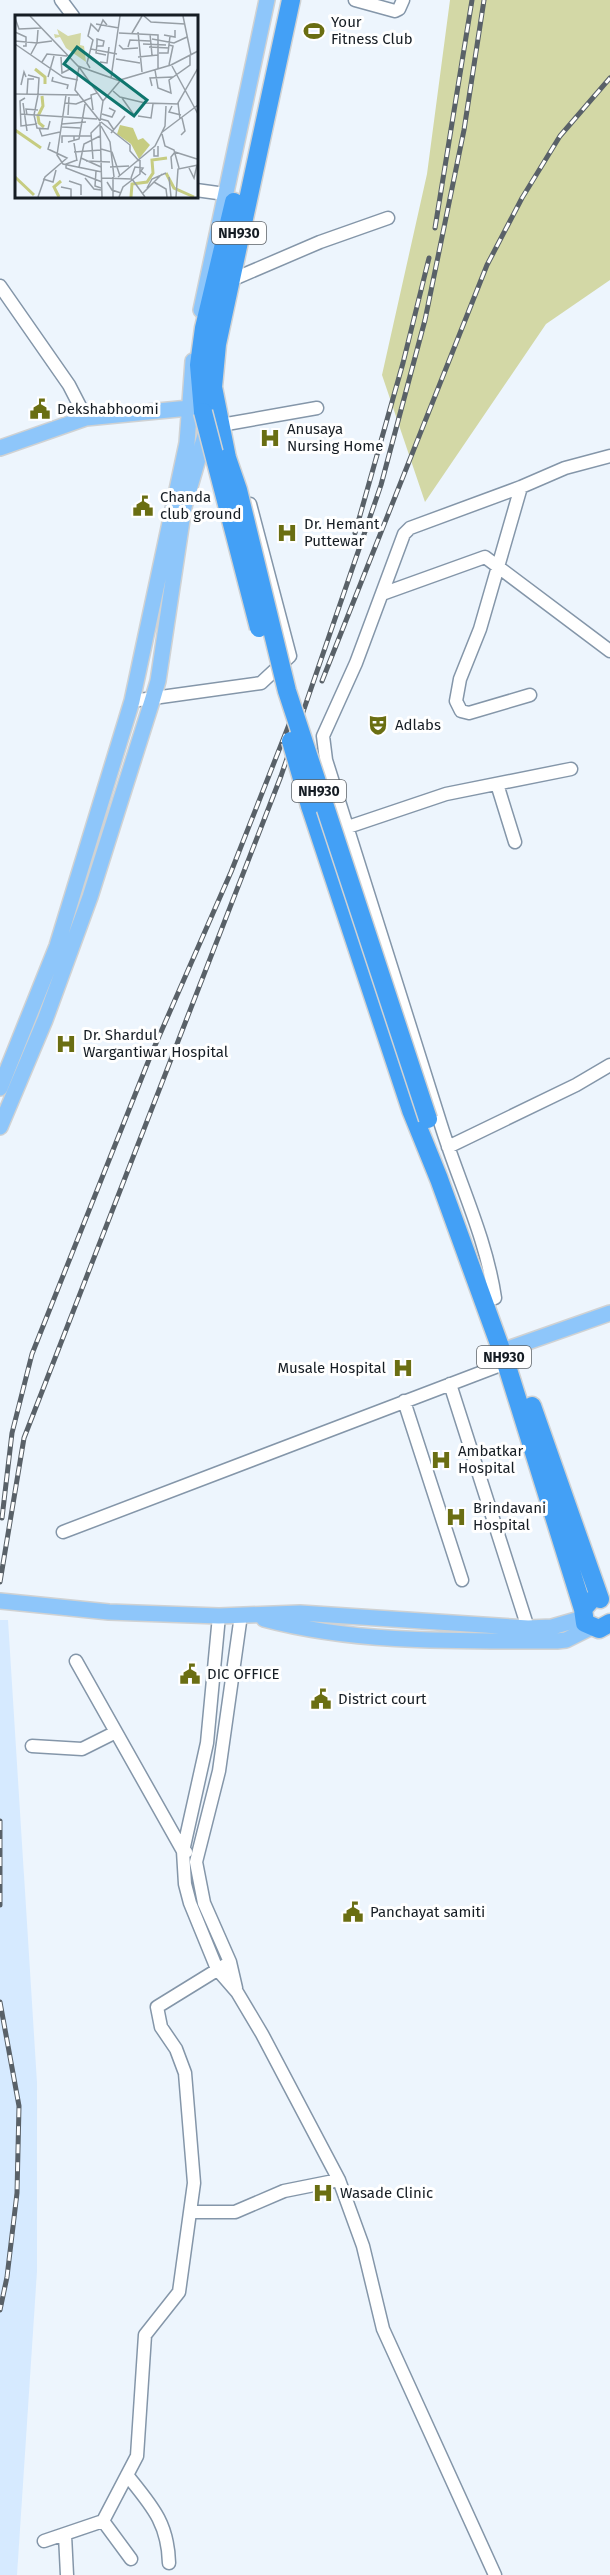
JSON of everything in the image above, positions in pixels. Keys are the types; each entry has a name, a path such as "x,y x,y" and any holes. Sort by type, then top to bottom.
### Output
{"highway":[{"name":"NH930","path":"279,0 204,328 199,365 203,412 275,687 307,795 411,1110 606,1601 589,1601 597,1622"},
{"name":"NH930","path":"291,0 229,281 217,344 213,387 227,458 238,490 287,691 428,1119 495,1298 507,1353 597,1622"}],"main road":[{"path":"0,1127 132,701 187,443 189,408 204,288 267,0"},
{"path":"0,1088 19,1062 90,897 136,755 153,698 184,507 216,402"},
{"path":"0,448 86,418 189,408"},
{"path":"117,748 136,755"},
{"path":"507,1353 610,1312"},
{"path":"0,1600 109,1612 219,1616 300,1613 528,1628 597,1622"},
{"path":"244,1615 299,1628 441,1641 566,1640 597,1622"}],"street":[{"path":"61,0 71,15"},
{"path":"355,0 395,11 399,9 403,0"},
{"path":"198,190 225,194"},
{"path":"229,281 320,242 388,218"},
{"path":"0,286 69,385 86,418"},
{"path":"132,701 261,683 290,656 249,500 222,432 317,408"},
{"path":"495,1298 482,1239 448,1147 322,741 356,663 405,534 410,528 521,487 565,468 609,459"},
{"path":"521,487 480,629 460,679 456,701 461,711 469,713 530,695"},
{"path":"382,594 485,557 610,650"},
{"path":"348,827 446,794 571,769"},
{"path":"497,784 514,842"},
{"path":"448,1147 576,1085 610,1065"},
{"path":"63,1532 450,1383 507,1353"},
{"path":"450,1383 528,1628"},
{"path":"404,1401 462,1580"},
{"path":"237,1992 230,1962 204,1904 197,1877 198,1854 219,1771 244,1615"},
{"path":"219,1616 207,1743 183,1851 187,1894 217,1969 237,1992 314,2129 339,2180 363,2246 383,2329 495,2575"},
{"path":"76,1661 183,1851 198,1854"},
{"path":"32,1746 82,1749 116,1732"},
{"path":"44,2541 103,2521 138,2451 145,2335 179,2292 190,2212 193,2161 185,2073 176,2049 161,2027 157,2007 230,1962"},
{"path":"190,2212 235,2212 284,2191 339,2180"},
{"path":"128,2475 154,2509 163,2525 168,2542 169,2563"},
{"path":"103,2521 131,2559"},
{"path":"65,2535 67,2575"}],"shaded area":[{"path":"0,1620 8,1620 37,2083 37,2271 17,2575 0,2575"}],"green space":[{"path":"450,0 610,0 610,280 546,324 425,502 382,375 427,174"}],"railway":[{"path":"435,228 472,0"},
{"path":"0,1582 24,1438 281,776 381,485 425,320 464,130 484,0"},
{"path":"322,681 487,265 522,198 560,136 610,78"},
{"path":"355,533 403,363 429,258"},
{"path":"2,1518 12,1433 32,1354 150,1057 231,872 292,717"},
{"path":"0,1821 0,1905"},
{"path":"0,2002 19,2106 17,2193 7,2277 0,2310"}],"place":[{"name":"Your Fitness Club","path":"314,31"},
{"name":"Dekshabhoomi","path":"40,409"},
{"name":"Anusaya Nursing Home","path":"270,438"},
{"name":"Chanda club ground","path":"143,506"},
{"name":"Dr. Hemant Puttewar","path":"287,533"},
{"name":"Adlabs","path":"378,725"},
{"name":"Dr. Shardul Wargantiwar Hospital","path":"66,1044"},
{"name":"Musale Hospital","path":"403,1368"},
{"name":"Ambatkar Hospital","path":"441,1460"},
{"name":"Brindavani Hospital","path":"456,1517"},
{"name":"DIC OFFICE","path":"190,1674"},
{"name":"District court","path":"321,1699"},
{"name":"Panchayat samiti","path":"353,1912"},
{"name":"Wasade Clinic","path":"323,2193"}]}
